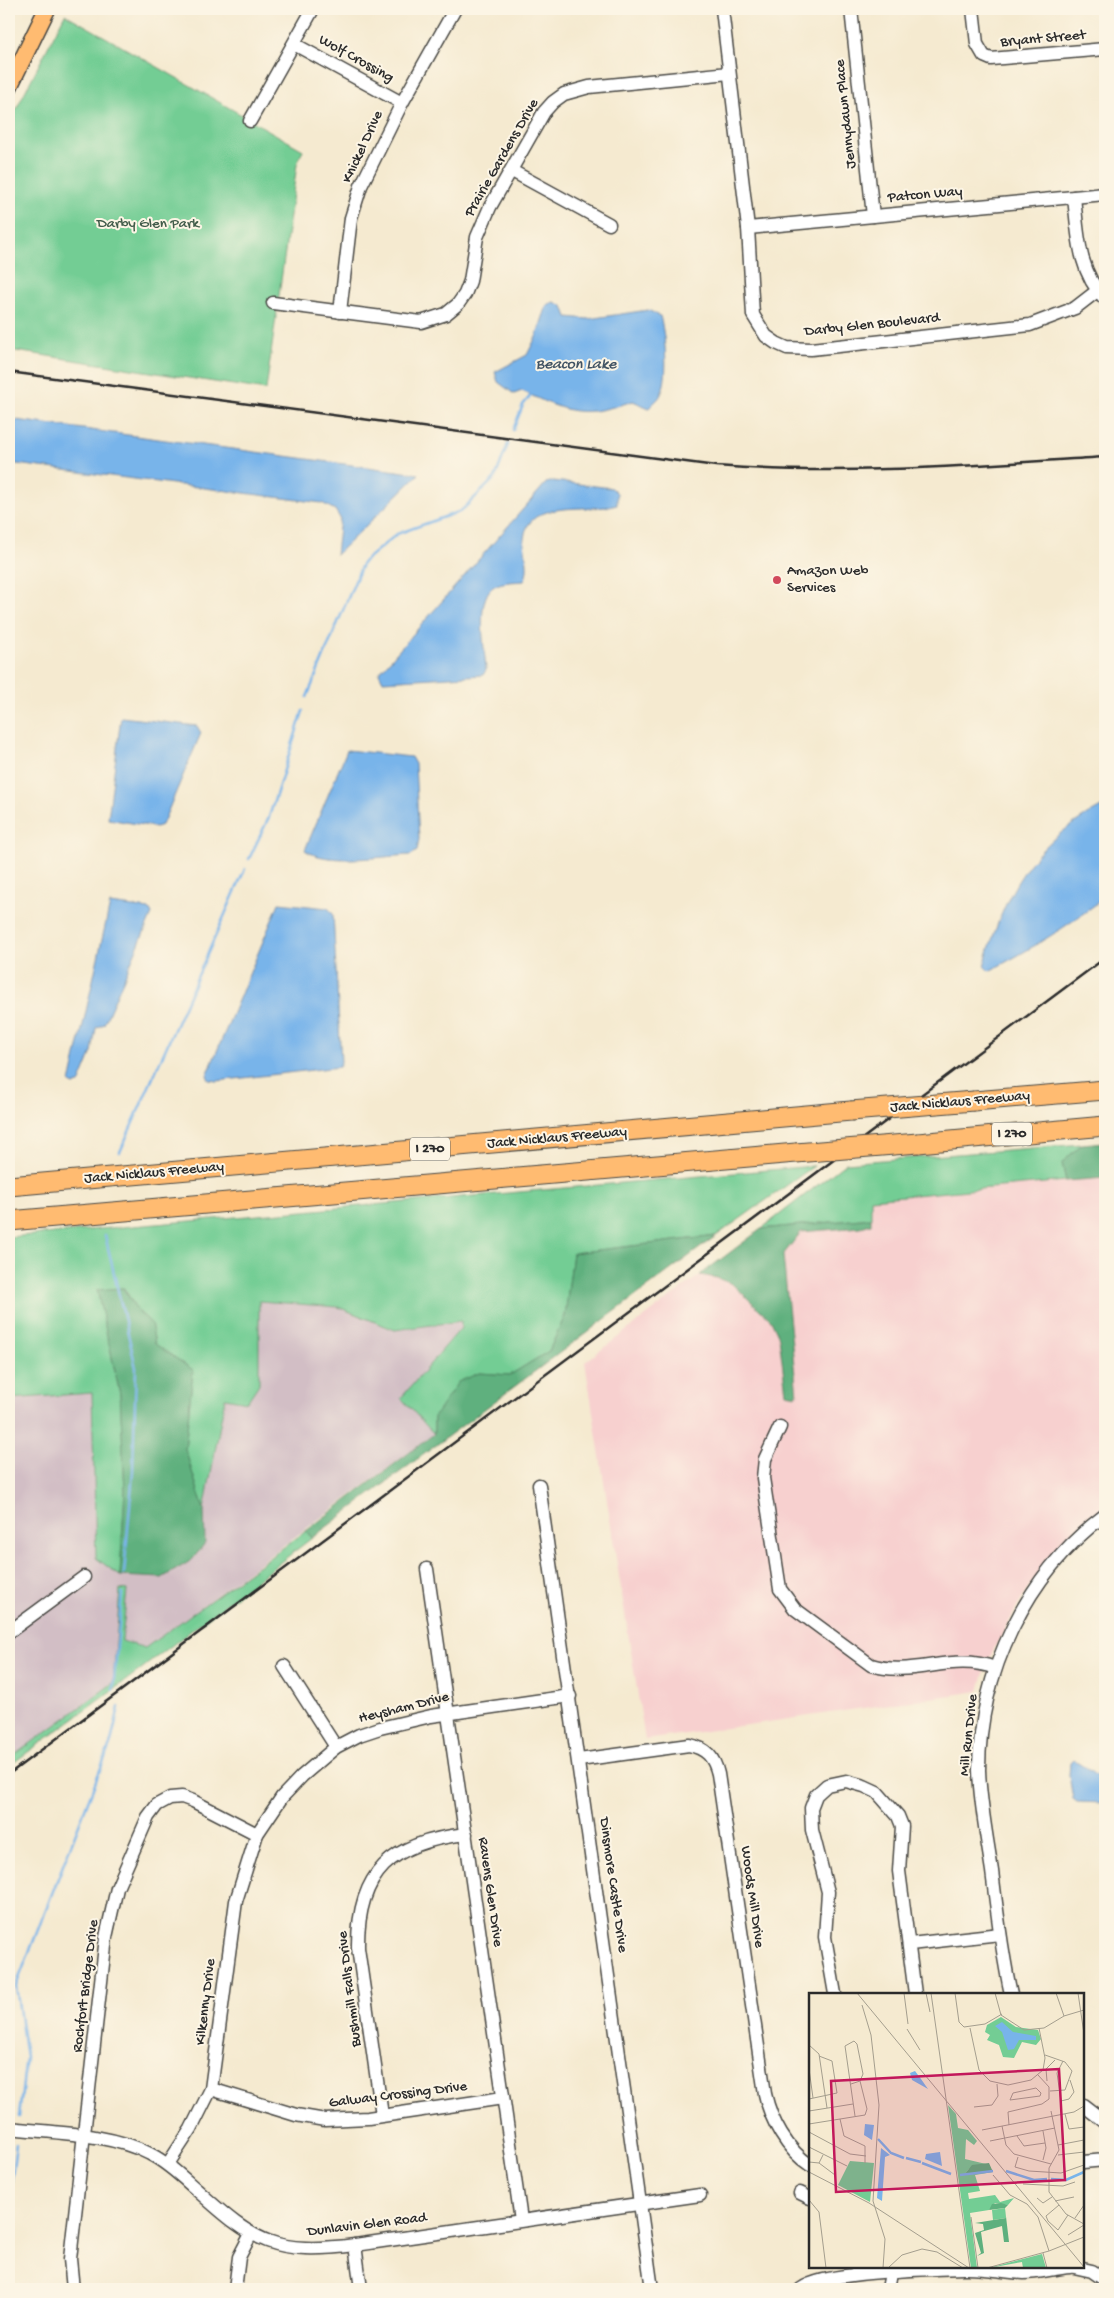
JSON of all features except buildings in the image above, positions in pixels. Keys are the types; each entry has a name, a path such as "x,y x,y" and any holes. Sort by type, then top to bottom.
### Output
{"highway":[{"name":"Jack Nicklaus Freeway","path":"9,1186 1105,1090"},
{"name":"I 270","path":"9,1221 1105,1126"}],"main road":[{"path":"9,87 48,9"}],"street":[{"path":"250,121 313,9"},
{"name":"Knickel Drive","path":"340,312 351,218 361,186 402,103 455,9"},
{"name":"Darby Glen Boulevard","path":"722,9 748,228 753,315 766,336 787,348 812,349 1030,325 1075,308 1101,295"},
{"name":"Jennydawn Place","path":"851,9 873,216"},
{"name":"Bryant Street","path":"973,9 977,44 984,56 1000,60 1105,50"},
{"name":"Wolf Crossing","path":"294,44 402,103"},
{"name":"Prairie Gardens Drive","path":"273,303 421,322 446,314 458,304 470,281 476,237 490,207 544,112 553,102 564,94 589,87 729,73"},
{"path":"512,171 609,224"},
{"name":"Patcon Way","path":"748,228 1105,194"},
{"path":"1074,197 1082,259 1101,295"},
{"path":"780,1427 765,1459 763,1478 777,1580 789,1602 871,1665 881,1668 904,1668 966,1661 995,1668"},
{"name":"Dinsmore Castle Drive","path":"539,1485 642,2203 652,2289"},
{"name":"Mill Run Drive","path":"1011,1993 1000,1934 979,1770 984,1720 995,1668 1015,1623 1044,1575 1078,1537 1105,1515"},
{"name":"Ravens Glen Drive","path":"427,1569 521,2220"},
{"path":"9,1632 84,1577"},
{"path":"284,1666 336,1748"},
{"name":"Heysham Drive","path":"257,1834 282,1797 302,1776 336,1748 359,1735 380,1728 448,1713 570,1696"},
{"name":"Woods Mill Drive","path":"579,1760 689,1745 705,1750 713,1758 718,1774 765,2094 778,2128 796,2153 809,2164"},
{"path":"835,1993 825,1937 828,1892 812,1830 811,1808 816,1795 827,1785 846,1782 864,1786 877,1792 898,1816 902,1826 899,1871 915,1993"},
{"name":"Rochfort Bridge Drive","path":"73,2289 70,2259 106,1937 117,1888 148,1817 157,1805 170,1798 182,1798 257,1834"},
{"name":"Kilkenny Drive","path":"168,2164 192,2129 211,2089 236,1901 243,1872 257,1834"},
{"name":"Bushmill Falls Drive","path":"382,2115 358,1948 358,1925 361,1903 375,1875 397,1854 427,1840 466,1834"},
{"path":"910,1944 1000,1934"},
{"name":"Galway Crossing Drive","path":"211,2089 296,2115 340,2121 503,2098"},
{"path":"1084,2106 1105,2122"},
{"name":"Dunlavin Glen Road","path":"9,2128 84,2137 136,2147 168,2164 220,2212 251,2234 283,2246 305,2250 355,2245 700,2195"},
{"path":"1084,2162 1105,2160"},
{"path":"235,2289 239,2257 251,2234"},
{"path":"355,2245 361,2289"},
{"path":"801,2289 808,2284 823,2280 892,2269 963,2268 1025,2273 1062,2268"},
{"path":"1078,2268 1092,2271 1105,2280"},
{"path":"888,2289 892,2269"}],"shaded area":[{"path":"1105,1178 1105,1507 1070,1536 1028,1588 986,1665 979,1691 645,1740 585,1362 700,1275 717,1278 732,1284 771,1320 779,1337 786,1393 797,1395 783,1255 801,1232 861,1227 871,1224 871,1199"},
{"path":"259,1301 338,1307 395,1330 461,1321 461,1328 401,1398 434,1434 145,1648 122,1641 127,1590 120,1589 113,1683 9,1759 9,1399 92,1393 96,1558 107,1565 205,1543 204,1510 225,1398 259,1384"}],"green space":[{"name":"Darby Glen Park","path":"65,14 303,150 297,164 266,390 9,350 9,123"},
{"path":"1105,1142 1105,1178 1066,1181 1062,1163 1082,1144"},
{"path":"1082,1144 1062,1163 1066,1181 871,1199 871,1218 761,1229 846,1163"},
{"path":"814,1166 716,1236 573,1253 565,1316 549,1351 510,1375 479,1373 434,1417 434,1434 401,1398 461,1328 461,1321 395,1330 338,1307 259,1301 259,1384 247,1402 225,1398 204,1510 185,1449 193,1370 155,1344 151,1323 137,1310 124,1288 97,1290 120,1394 125,1490 120,1576 96,1558 92,1393 9,1399 9,1237"},
{"path":"871,1218 871,1224 861,1227 801,1232 783,1255 797,1395 786,1393 779,1337 771,1320 732,1284 717,1278 700,1275 761,1229"},
{"path":"716,1236 312,1538 306,1531 434,1434 434,1417 458,1382 479,1373 510,1375 549,1351 565,1316 573,1253"},
{"path":"123,1288 137,1310 151,1323 155,1344 193,1370 185,1449 204,1510 205,1543 192,1560 162,1578 120,1576 125,1490 120,1394 97,1290"},
{"path":"306,1531 312,1538 136,1673 9,1766 9,1759 113,1683 120,1589 127,1590 122,1641 145,1648"}],"water":[{"name":"Beacon Lake","path":"554,302 563,306 567,317 588,319 648,310 660,316 665,345 665,379 660,396 649,408 633,401 601,410 576,411 552,405 522,391 514,394 498,382 495,372 527,355 537,335 547,305"},
{"path":"9,419 419,474 336,555 340,518 335,510 322,503 9,463"},
{"path":"553,481 612,488 617,493 617,505 561,509 547,512 536,517 528,526 524,539 527,571 524,581 508,582 493,587 487,593 484,602 482,626 486,670 483,675 383,681 379,673 546,483"},
{"path":"121,717 197,726 201,733 162,825 155,827 108,819"},
{"path":"347,750 411,757 415,764 419,839 417,851 411,855 341,859 314,855 305,850"},
{"path":"1105,805 1105,897 1049,937 989,971 984,966 992,939 1012,891 1025,871 1040,852 1058,835"},
{"path":"279,903 328,908 333,914 341,1062 339,1067 217,1081 209,1080 207,1075"},
{"path":"110,904 149,909 152,914 104,1024 96,1028 92,1052 79,1084 74,1085 70,1083"},
{"path":"1073,1760 1082,1764 1096,1776 1105,1779 1105,1803 1077,1802 1073,1799 1069,1775 1070,1763"}],"waterway":[{"path":"513,430 523,405 531,395"},
{"path":"307,697 363,562 397,534 461,511 495,478 508,444"},
{"path":"249,859 269,817 303,711"},
{"path":"120,1152 245,869"},
{"path":"105,1235 136,1368 133,1471 124,1574"},
{"path":"113,1690 122,1593"},
{"path":"19,2117 26,2057 16,1986 111,1742 119,1707"},
{"path":"9,2201 16,2144"}],"railway":[{"path":"9,372 716,466 765,469 862,470 1105,457"},
{"path":"9,1774 1105,958"}],"place":[{"name":"Amazon Web Services","path":"777,580"}]}
